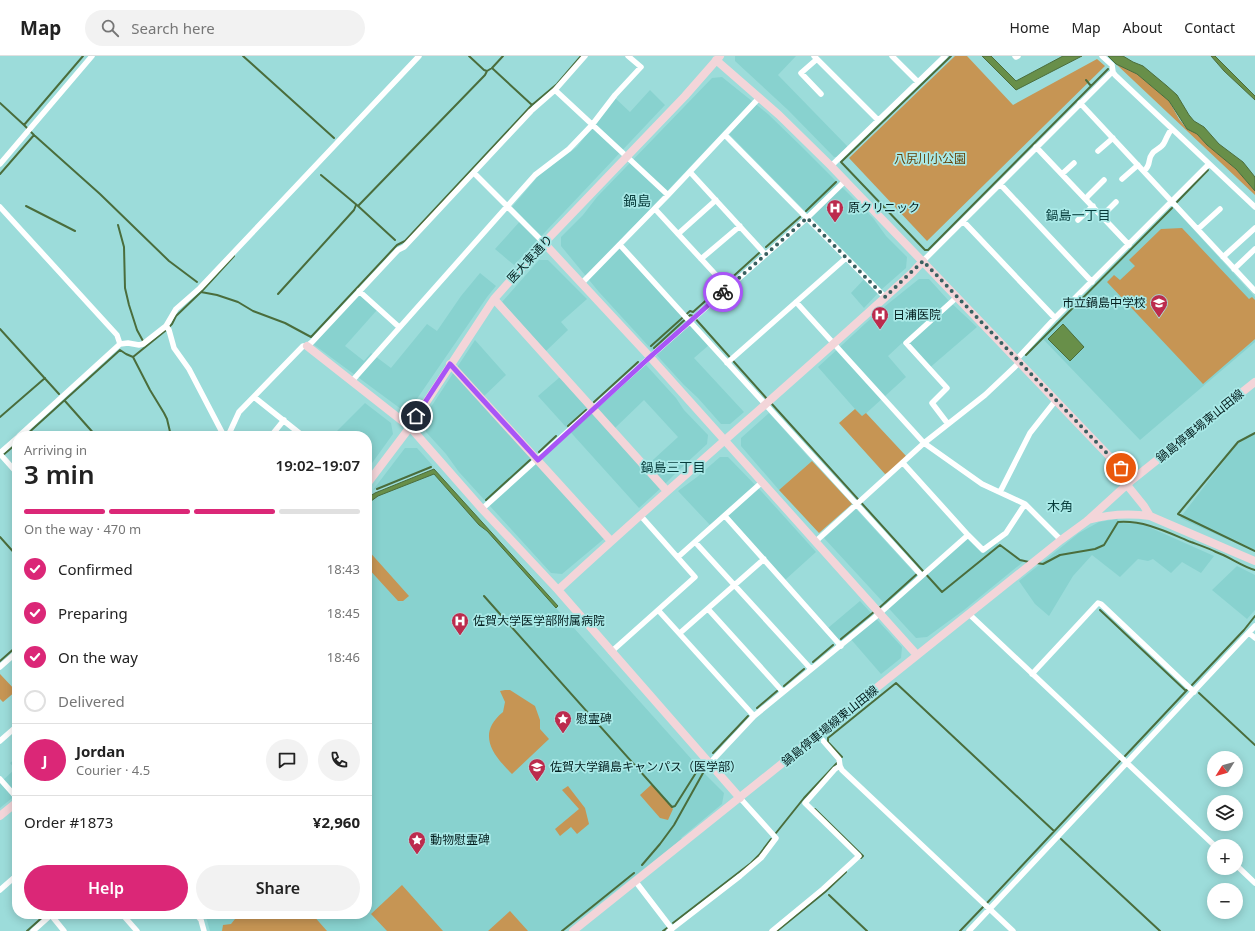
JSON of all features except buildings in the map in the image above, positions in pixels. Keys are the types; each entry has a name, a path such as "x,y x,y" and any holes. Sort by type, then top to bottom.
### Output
{"street":[{"path":"0,164 92,56"},
{"path":"25,431 120,344 143,344 168,328 176,309 200,288 419,56"},
{"path":"230,431 239,412 302,346 307,346 398,250 404,247 531,111 555,90 585,56"},
{"path":"352,381 535,175 569,149 592,126 615,95 641,67 628,56"},
{"path":"892,56 918,82"},
{"path":"831,166 945,56"},
{"path":"1102,56 1112,65 1115,76 1255,207"},
{"path":"716,58 779,115 831,166 1056,400 1129,482 1150,516"},
{"name":"医大東通り","path":"372,477 410,427 494,299 544,243 685,96 716,58"},
{"path":"821,94 801,73 816,58 878,120"},
{"path":"558,590 885,297 1113,72"},
{"path":"555,90 668,195"},
{"path":"582,283 655,209 759,98"},
{"path":"1080,103 1255,291"},
{"path":"1144,171 1149,167 1151,155 1155,150 1160,148 1164,143 1166,136 1172,129"},
{"path":"725,135 885,297"},
{"path":"1098,152 1113,138"},
{"path":"1036,147 1129,245"},
{"path":"1062,174 1074,163"},
{"path":"815,542 924,443 985,395 1055,318 1210,164"},
{"path":"1122,179 1138,165"},
{"path":"690,172 765,254"},
{"path":"474,173 582,283 650,357 761,483 918,655"},
{"path":"1086,199 1104,180"},
{"path":"482,510 692,319 807,218 845,181"},
{"path":"1000,184 1092,282"},
{"path":"678,234 716,200"},
{"path":"1102,216 1116,202"},
{"path":"1078,220 1092,206"},
{"path":"0,207 117,335 120,344"},
{"path":"655,209 728,288"},
{"path":"1198,230 1220,209"},
{"path":"963,221 1055,318"},
{"path":"701,259 740,226"},
{"path":"1223,257 1255,228"},
{"path":"620,245 683,314 692,319 730,360 923,573"},
{"path":"1234,269 1255,249"},
{"path":"730,360 846,258"},
{"path":"359,291 399,327"},
{"path":"948,424 932,403 947,388 906,343 957,297"},
{"path":"494,299 667,491"},
{"path":"796,302 924,443 982,484 1025,504 1061,540"},
{"path":"168,328 174,348 189,369 221,431"},
{"path":"307,346 410,427 482,510 558,590 776,838 761,858 671,930 636,882"},
{"path":"450,364 611,541"},
{"name":"鍋島停車場東山田線","path":"1129,482 1255,382"},
{"path":"254,397 298,431"},
{"path":"1000,492 1030,433 1056,400"},
{"path":"275,431 284,420"},
{"path":"12,443 1,455 12,467"},
{"path":"903,463 983,550 1006,533 1025,504"},
{"name":"鍋島停車場線東山田線","path":"573,931 1033,562 1087,521 1129,482"},
{"path":"678,557 761,483"},
{"name":"鍋島停車場線東山田線","path":"1087,521 1105,516 1131,514 1150,516 1255,561"},
{"path":"611,652 696,577 640,515"},
{"path":"725,516 841,646"},
{"path":"710,763 754,716 841,646 968,535"},
{"path":"695,542 811,669"},
{"path":"680,633 764,559"},
{"path":"1032,674 1098,603 1101,604 1194,692"},
{"path":"708,609 783,692"},
{"path":"658,610 754,716"},
{"path":"969,614 1208,839"},
{"path":"969,931 1255,626"},
{"path":"1249,633 1255,638"},
{"path":"0,667 12,656"},
{"path":"0,741 12,730"},
{"path":"818,736 839,759 842,770 1013,931"},
{"path":"772,931 859,856 805,802 835,769 840,766"},
{"path":"0,778 12,792"},
{"path":"0,816 12,806"},
{"path":"1243,872 1255,883"},
{"path":"0,890 12,879"},
{"path":"32,931 46,919"},
{"path":"54,919 64,931"},
{"path":"126,919 136,931"},
{"path":"200,919 204,931"}],"shaded area":[{"path":"735,56 796,56 778,75 848,147 838,157 834,157 788,110 735,61"},
{"path":"982,56 991,56 1016,81 1063,56 1082,56 1016,90"},
{"path":"1108,56 1123,56 1143,66 1177,95 1194,121 1204,127 1219,144 1243,162 1255,177 1255,191 1236,169 1207,145 1197,134 1187,129 1169,101 1137,74 1116,64"},
{"path":"1211,56 1215,56 1255,96 1255,100 1224,71"},
{"path":"722,77 768,114 802,147 873,218 886,236 907,257 906,268 882,289 864,308 851,293 868,275 725,130 616,245 709,345 694,358 744,412 730,424 721,424 599,292 561,246 561,237 583,215 597,197 712,78"},
{"path":"650,90 665,105 514,265 495,249 523,218 512,207 540,174 577,147 615,98 630,112"},
{"name":"市立鍋島中学校","path":"1173,207 1255,297 1255,342 1140,440 1043,339"},
{"path":"539,260 548,260 587,299 561,322 568,330 546,351 502,302"},
{"path":"480,273 496,286 412,406 401,409 313,344 359,295 377,310 345,346 364,361 371,353 391,368 427,324 437,331 461,296"},
{"path":"919,279 929,279 948,300 977,327 927,370 902,343 888,356 906,377 862,417 818,367 879,311"},
{"path":"1063,324 1084,347 1070,361 1048,339"},
{"path":"475,340 506,375 480,400 605,538 562,574 551,573 459,472 446,454 426,432 425,416"},
{"path":"646,365 676,398 684,410 708,435 707,444 639,508 538,396 560,377 643,469 678,437 644,400 615,428 597,408"},
{"path":"365,403 391,423 393,434 372,463 372,431 337,431"},
{"path":"769,413 812,461 779,490 741,446 741,438"},
{"path":"1255,433 1255,552 1180,518 1237,444"},
{"path":"405,448 417,448 433,466 373,490"},
{"path":"720,457 728,457 816,552 785,580 725,512 710,525 678,491"},
{"path":"434,469 558,606 556,608 434,474 378,496 372,500 372,495"},
{"name":"佐賀大学鍋島キャンパス（医学部）","path":"434,474 703,772 724,793 722,804 681,838 682,839 564,931 210,931 206,919 372,919 372,500 378,496"},
{"path":"856,509 921,580 967,538 983,553 996,543 1023,562 964,610 927,637 916,638 824,538"},
{"path":"1117,519 1121,523 1142,524 1214,556 1201,573 1182,562 1171,573 1153,559 1148,561 1138,559 1120,577 1092,555 1073,576 1049,616 1035,604 1019,581 1079,533 1099,522"},
{"path":"1237,566 1255,575 1255,610 1247,619 1212,590"},
{"path":"860,601 902,647 901,658 881,674 849,637 841,643 828,628"},
{"path":"12,772 12,798 0,808 0,780 2,781"}],"green space":[{"name":"八尻川小公園","path":"955,56 967,56 1013,105 1097,59 1105,66 927,241 849,158"},
{"path":"1116,64 1137,74 1169,101 1179,119 1187,129 1197,134 1207,145 1236,169 1255,191 1255,195"},
{"path":"1182,228 1249,299 1252,297 1255,300 1255,339 1203,384 1107,282 1114,275 1120,280 1135,266 1129,260 1161,229"},
{"path":"855,409 862,416 866,413 907,457 888,473 885,474 839,423"},
{"path":"812,461 852,504 819,533 779,490"},
{"path":"372,555 409,596 403,601 398,601 372,572"},
{"path":"0,674 12,687 12,694 3,702 0,699"},
{"path":"510,690 535,706 540,720 540,729 549,739 512,774 494,752 490,744 489,736 490,728 503,712 505,702 500,691"},
{"path":"652,784 673,809 668,820 660,818 640,795"},
{"path":"568,786 585,808 589,824 577,834 571,827 560,836 555,829 579,809 562,790"},
{"path":"402,885 443,931 387,931 372,915 372,913"},
{"path":"510,911 528,931 488,931"},
{"path":"235,919 316,919 327,931 222,931 223,925 231,924"}],"waterway":[{"path":"0,174 34,135 24,125 83,56"},
{"path":"243,56 334,138"},
{"path":"469,56 484,70 487,71 492,68 532,105"},
{"path":"492,68 503,56"},
{"path":"133,357 165,331 172,324 176,316 201,292 217,295 238,302 253,311 285,323 311,337 397,245 405,241 532,105 557,84 581,56"},
{"path":"951,56 841,162 925,250 928,250 1108,69"},
{"path":"358,206 485,75 487,71"},
{"path":"1086,80 1091,86"},
{"path":"0,103 24,125"},
{"path":"34,135 100,194 169,261 197,282"},
{"path":"1177,202 1208,170"},
{"path":"321,175 395,240"},
{"path":"806,211 836,182"},
{"path":"278,294 354,210 356,205"},
{"path":"26,206 75,231"},
{"path":"1026,355 1172,208"},
{"path":"766,247 800,217"},
{"path":"118,225 124,247 125,288 137,330 143,341"},
{"path":"727,282 759,253"},
{"path":"201,292 234,256"},
{"path":"651,346 690,311 693,312 721,287"},
{"path":"654,348 690,315 693,316 768,400"},
{"path":"0,329 59,394"},
{"path":"31,431 120,350 133,357 167,419 170,431"},
{"path":"594,402 638,362"},
{"path":"0,417 45,378"},
{"path":"65,401 92,431"},
{"path":"771,403 942,592 1000,545 1020,560 1029,562"},
{"path":"568,426 586,410"},
{"path":"1255,433 1238,442 1178,514 1255,551"},
{"path":"539,452 556,436"},
{"path":"2,456 12,447"},
{"path":"486,500 530,460"},
{"path":"377,489 431,467"},
{"path":"1036,563 1043,564 1060,555 1095,549 1104,545 1118,522 1128,522 1146,525 1164,531 1221,554 1255,570"},
{"path":"0,537 12,550"},
{"path":"878,609 918,573"},
{"path":"484,596 672,807 675,806 699,768"},
{"path":"1100,610 1186,691"},
{"path":"841,639 875,611"},
{"path":"1192,685 1244,630 1255,616"},
{"path":"813,662 833,645"},
{"path":"0,661 12,650"},
{"path":"784,686 804,669"},
{"path":"842,757 828,742 828,738 896,683 1054,831"},
{"path":"1125,756 1187,690"},
{"path":"757,708 777,691"},
{"path":"1199,693 1255,745"},
{"path":"713,753 748,716"},
{"path":"987,903 1120,761"},
{"path":"776,833 804,798 837,763"},
{"path":"642,865 674,825 703,773"},
{"path":"815,809 863,856 861,858"},
{"path":"673,923 751,863 771,839"},
{"path":"1061,839 1160,931"},
{"path":"777,931 825,892 846,872"},
{"path":"562,931 634,873"},
{"path":"829,895 867,931"},
{"path":"960,931 983,907"},
{"path":"27,931 40,919"},
{"path":"663,931 667,928"}],"way so far":[{"path":"723,292 807,218 885,297 923,261 1121,468"}],"place":[{"name":"原クリニック","path":"835,223"},
{"name":"市立鍋島中学校","path":"1159,318"},
{"name":"日浦医院","path":"880,330"},
{"name":"佐賀大学医学部附属病院","path":"460,636"},
{"name":"慰霊碑","path":"563,734"},
{"name":"佐賀大学鍋島キャンパス（医学部）","path":"537,782"},
{"name":"動物慰霊碑","path":"417,855"}],"district":[{"name":"鍋島","path":"637,201"},
{"name":"鍋島一丁目","path":"1078,215"},
{"name":"鍋島三丁目","path":"673,467"},
{"name":"木角","path":"1060,506"}],"route":[{"path":"416,416 450,364 538,460 723,292"}]}
